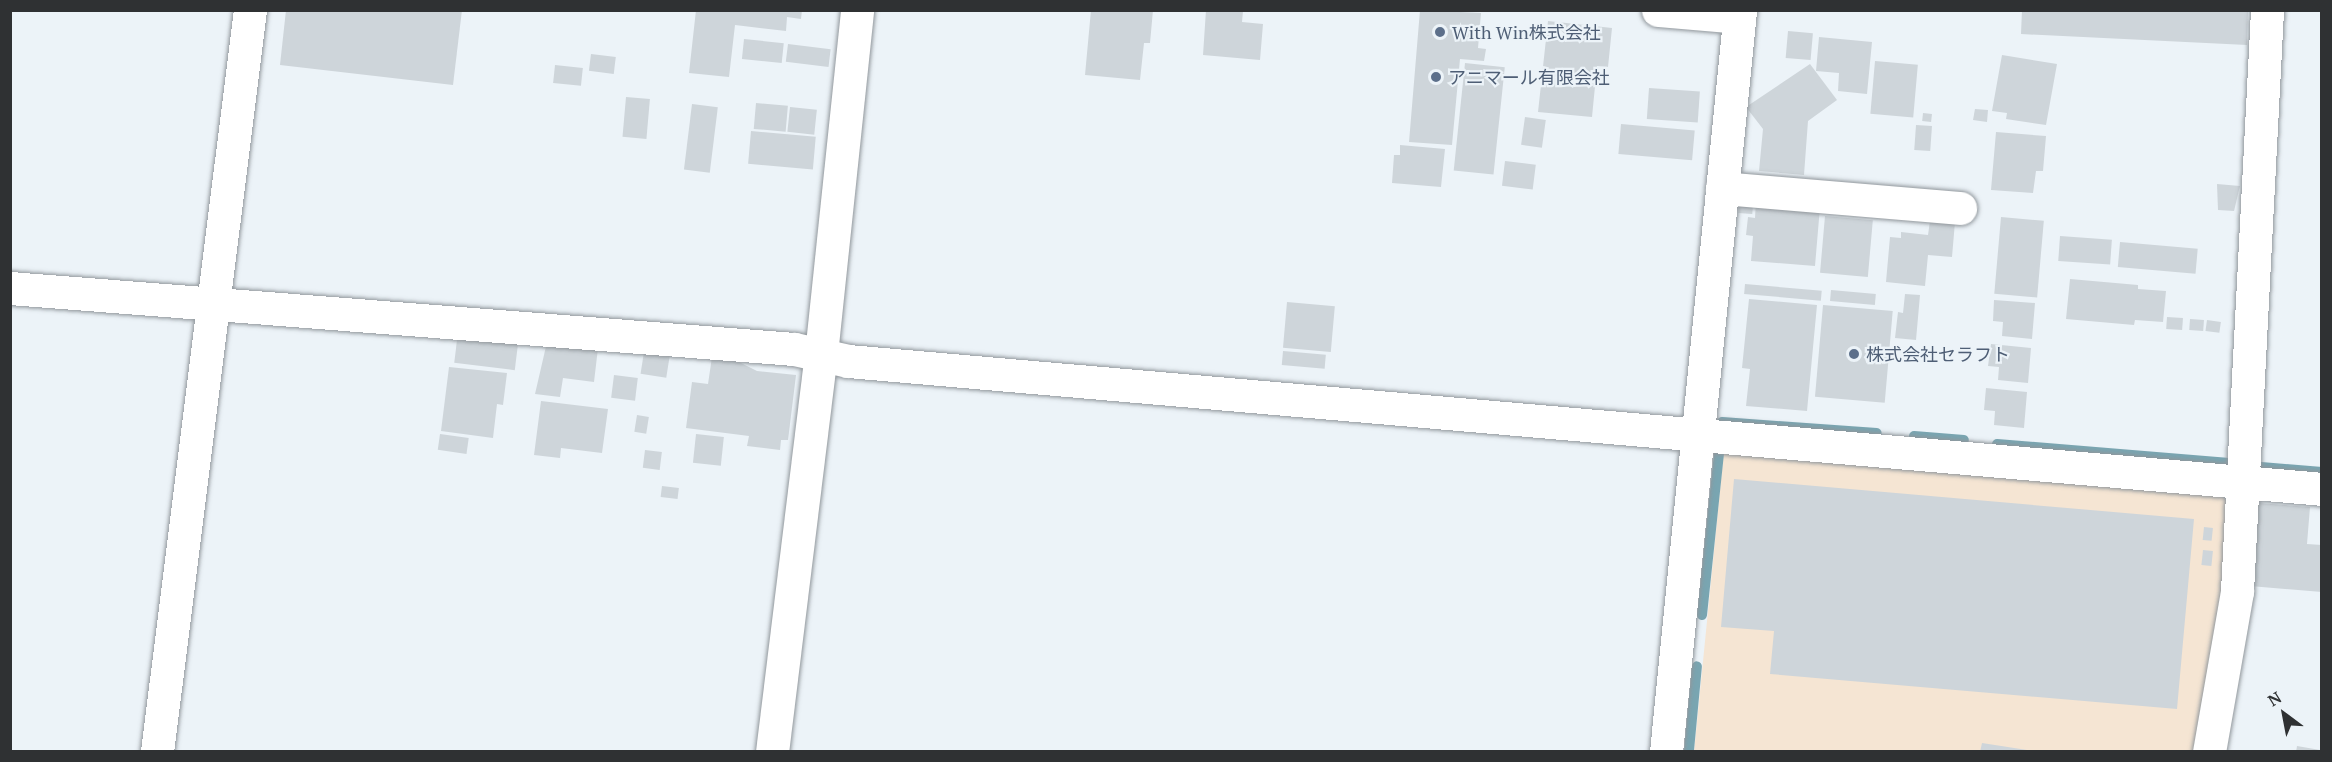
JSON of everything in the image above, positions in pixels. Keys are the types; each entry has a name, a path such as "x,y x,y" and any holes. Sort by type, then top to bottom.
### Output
{"street":[{"path":"158,752 250,10"},
{"path":"772,752 821,354 857,10"},
{"path":"1658,10 1740,14 1666,752"},
{"path":"2209,752 2237,591 2267,10"},
{"path":"1722,188 1960,208"},
{"path":"10,288 794,349 848,361 2322,489"}],"shaded area":[{"path":"1724,450 2220,493 2229,504 2225,589 2197,751 1694,752"}],"building":[{"path":"286,10 462,10 453,85 280,65"},
{"path":"696,10 802,10 801,19 787,17 786,31 735,25 729,77 689,73"},
{"path":"1091,10 1153,10 1150,43 1144,43 1140,80 1085,75"},
{"path":"1206,10 1243,11 1242,22 1263,24 1260,60 1203,55"},
{"path":"1420,10 1481,13 1478,48 1486,49 1484,61 1460,59 1452,145 1409,142"},
{"path":"2022,10 2248,10 2247,45 2021,34"},
{"path":"1548,21 1612,28 1608,67 1597,66 1592,117 1538,112"},
{"path":"1788,31 1813,33 1811,60 1786,58"},
{"path":"1819,37 1872,42 1867,94 1838,91 1839,73 1816,71"},
{"path":"744,39 784,43 782,63 742,59"},
{"path":"788,44 831,49 828,67 786,62"},
{"path":"591,54 616,57 614,74 589,71"},
{"path":"2002,55 2057,64 2046,125 2006,119 2007,113 1992,111"},
{"path":"1875,61 1918,65 1913,118 1870,114"},
{"path":"1465,63 1505,67 1493,175 1454,170"},
{"path":"1810,64 1837,100 1808,121 1804,175 1759,171 1763,129 1746,107"},
{"path":"555,65 583,68 581,86 553,83"},
{"path":"1649,88 1700,92 1698,122 1647,119"},
{"path":"626,97 650,99 646,139 623,137"},
{"path":"756,103 788,106 786,132 754,129"},
{"path":"692,104 718,107 710,173 684,170"},
{"path":"790,107 817,110 814,135 787,132"},
{"path":"1975,109 1988,110 1987,122 1973,120"},
{"path":"1923,113 1932,114 1931,122 1922,121"},
{"path":"1525,117 1546,120 1542,148 1521,145"},
{"path":"1621,124 1695,130 1692,160 1618,154"},
{"path":"1916,125 1932,126 1930,151 1914,150"},
{"path":"751,131 816,137 813,170 748,164"},
{"path":"1996,132 2046,136 2043,171 2036,171 2033,193 1991,190"},
{"path":"1400,145 1445,149 1441,187 1392,183 1394,155 1400,155"},
{"path":"1505,161 1536,165 1533,190 1502,186"},
{"path":"2217,184 2240,186 2234,211 2218,210"},
{"path":"1756,201 1820,207 1815,266 1751,261 1753,236 1746,235 1748,217 1755,218"},
{"path":"1739,203 1753,204 1752,214 1738,213"},
{"path":"1825,216 1873,220 1868,277 1820,273"},
{"path":"2001,217 2044,221 2037,297 1994,294"},
{"path":"1930,221 1955,222 1952,257 1928,255 1925,286 1886,282 1890,237 1901,238 1901,232 1928,235"},
{"path":"2060,236 2112,240 2110,265 2058,261"},
{"path":"2120,242 2198,249 2196,274 2118,267"},
{"path":"2070,279 2138,285 2138,289 2166,291 2163,322 2135,320 2134,325 2066,319"},
{"path":"1745,284 1822,291 1821,301 1744,294"},
{"path":"1831,290 1876,294 1875,305 1830,301"},
{"path":"1905,294 1920,295 1916,340 1895,338 1898,312 1903,313"},
{"path":"1749,299 1817,305 1807,411 1746,406 1750,369 1742,368"},
{"path":"1994,300 2035,303 2032,339 2002,336 2003,322 1993,321"},
{"path":"1287,302 1335,306 1331,352 1283,348"},
{"path":"1823,305 1893,311 1885,403 1815,397"},
{"path":"2167,317 2183,318 2182,330 2166,329"},
{"path":"2190,319 2204,320 2203,331 2189,330"},
{"path":"2207,320 2221,322 2219,333 2205,331"},
{"path":"458,332 519,339 515,370 454,363"},
{"path":"547,342 598,348 594,382 563,378 560,397 535,394"},
{"path":"1991,344 2031,348 2028,383 1998,380 1999,367 1988,366"},
{"path":"1283,351 1326,355 1325,369 1282,365"},
{"path":"644,352 670,356 666,378 641,374"},
{"path":"712,357 735,360 757,371 796,375 788,440 781,440 780,450 747,446 749,436 686,428 692,382 708,384"},
{"path":"449,367 507,373 503,405 497,404 493,438 441,431"},
{"path":"614,375 638,378 635,401 611,398"},
{"path":"1986,388 2027,392 2024,428 1994,425 1995,411 1984,410"},
{"path":"541,401 608,409 602,453 561,448 560,458 534,455"},
{"path":"637,415 649,417 646,434 634,432"},
{"path":"440,434 469,438 466,454 438,450"},
{"path":"696,434 724,437 721,466 693,463"},
{"path":"645,450 662,452 660,470 643,468"},
{"path":"1734,479 2194,519 2177,709 1770,674 1774,631 1721,627"},
{"path":"662,486 679,488 678,499 661,497"},
{"path":"2258,503 2310,507 2307,544 2322,545 2322,592 2250,586"},
{"path":"2204,527 2213,528 2212,541 2203,540"},
{"path":"2203,550 2213,551 2211,566 2201,565"},
{"path":"1982,743 2027,750 2027,752 1980,752"},
{"path":"2297,746 2320,750 2320,752 2296,752"}],"waterway":[{"path":"1722,422 1877,433"},
{"path":"1914,436 1964,440"},
{"path":"1997,444 2226,463"},
{"path":"1702,615 1719,452"},
{"path":"2261,467 2322,472"},
{"path":"1689,750 1697,666"}],"place":[{"name":"With Win株式会社","path":"1440,32"},
{"name":"アニマール有限会社","path":"1436,77"},
{"name":"株式会社セラフト","path":"1854,354"}]}
